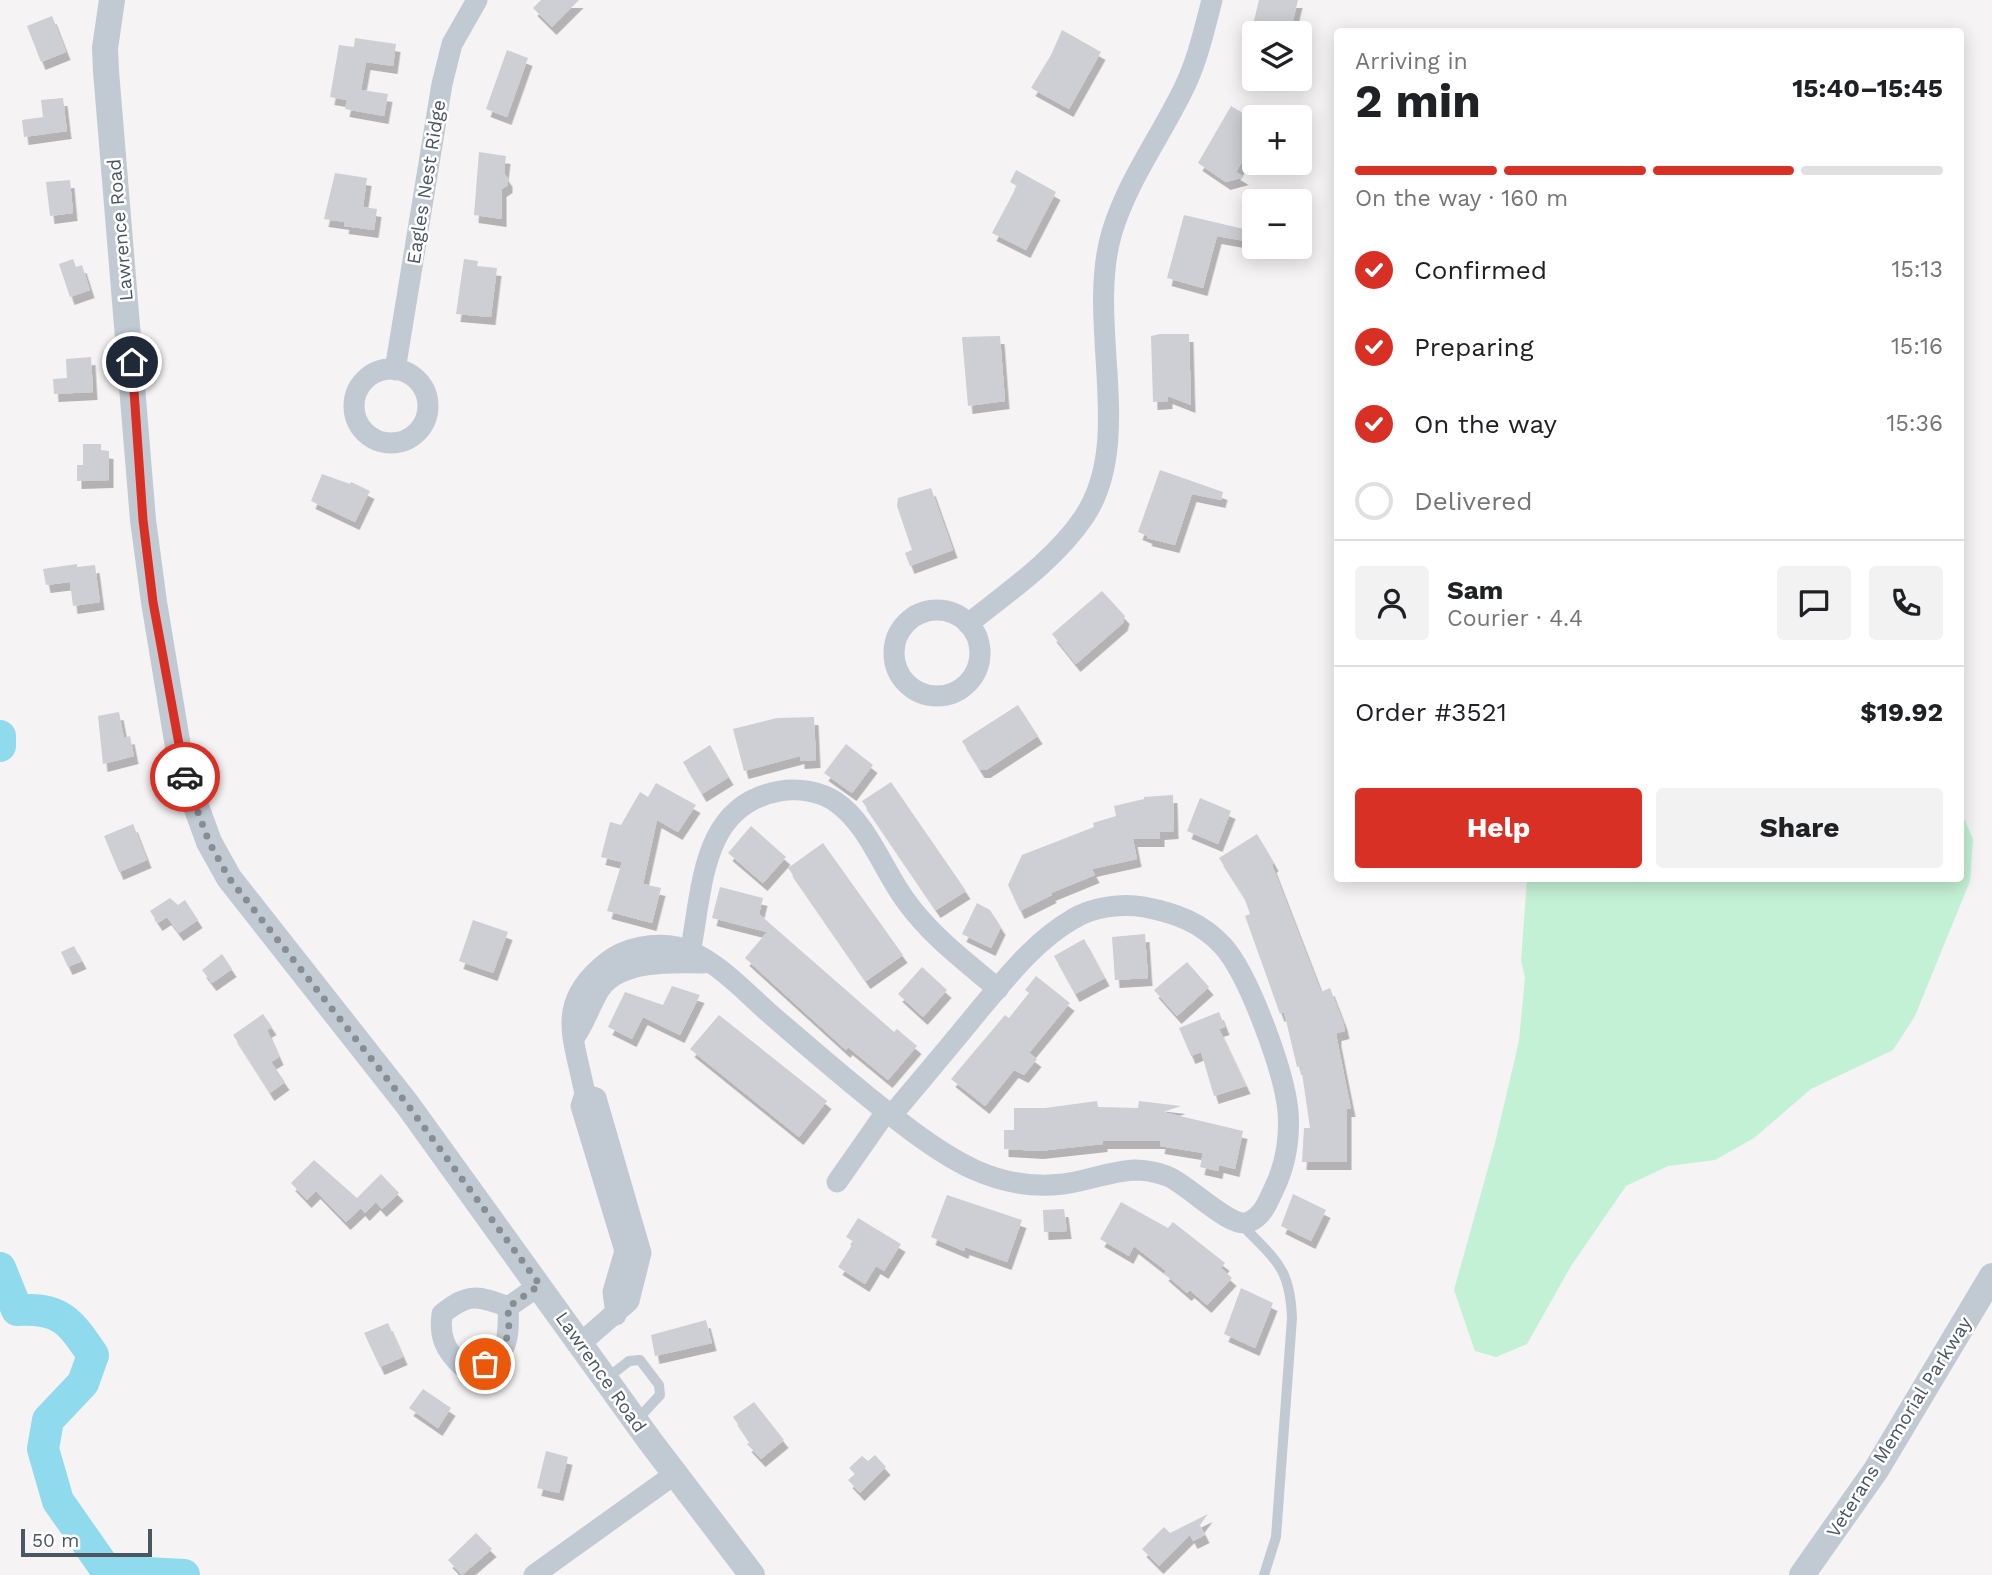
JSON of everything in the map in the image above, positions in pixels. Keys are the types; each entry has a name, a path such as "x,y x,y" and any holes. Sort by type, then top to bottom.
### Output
{"street":[{"name":"Lawrence Road","path":"112,0 105,59 143,520 174,722 193,804 209,842 245,900 407,1104 636,1421 752,1575"},
{"name":"Eagles Nest Ridge","path":"395,370 442,84 452,44 477,0"},
{"path":"968,624 1048,557 1076,527 1095,499 1103,478 1108,435 1102,302 1107,252 1129,186 1193,68 1212,0"},
{"path":"944,611 968,624 975,633 979,652 976,669 967,684 952,693 935,696 918,692 904,682 895,667 894,647 908,622 925,612 944,611"},
{"path":"690,953 712,845 720,827 738,809 764,794 801,790 821,794 836,802 854,818 923,922 998,989"},
{"path":"581,1343 629,1301 641,1254 596,1098 585,1094 570,1012 584,981 613,958 640,947 677,947 712,964 888,1114 947,1158 978,1172 1023,1182 1060,1184 1127,1171 1148,1170 1170,1177 1202,1197 1230,1220 1241,1224 1253,1220 1263,1212 1277,1183 1286,1151 1288,1112 1282,1083 1262,1021 1238,968 1212,934 1194,922 1169,912 1136,906 1103,908 1077,916 1054,930 1027,954 888,1114 837,1182"},
{"path":"574,1038 586,1022 601,987 623,973 653,962 712,964"},
{"name":"Veterans Memorial Parkway","path":"1802,1575 1876,1470 1992,1276"},
{"path":"508,1307 540,1285"},
{"path":"534,1575 675,1474"}],"lane":[{"path":"1241,1224 1284,1270 1291,1288 1292,1318 1276,1537 1264,1575"},
{"path":"606,1379 629,1361 640,1360 659,1385 660,1395 636,1421"}],"green space":[{"path":"1964,818 1973,839 1970,881 1915,1016 1893,1050 1811,1089 1754,1138 1715,1160 1668,1166 1626,1186 1571,1266 1527,1344 1496,1357 1475,1351 1454,1290 1495,1143 1519,1041 1525,977 1521,961 1527,882 1964,882"}],"building":[{"path":"541,0 579,0 552,27 533,8"},
{"path":"1259,0 1298,0 1293,21 1254,21"},
{"path":"52,16 66,52 41,62 27,26"},
{"path":"1062,30 1101,52 1069,109 1031,88"},
{"path":"355,38 396,44 393,66 366,62 361,90 388,94 384,116 345,109 347,100 330,97 339,45 354,47"},
{"path":"507,50 528,58 507,117 486,109"},
{"path":"63,98 67,131 24,137 22,120 43,117 41,100"},
{"path":"1231,106 1242,112 1242,162 1236,172 1244,177 1226,182 1198,163"},
{"path":"479,152 506,156 504,173 508,185 502,189 502,219 474,215"},
{"path":"1016,170 1056,192 1026,250 992,233 1017,186 1010,182"},
{"path":"335,173 367,178 363,207 377,209 374,230 344,226 345,222 324,219"},
{"path":"70,180 73,213 50,216 46,182"},
{"path":"1184,215 1242,229 1242,240 1217,236 1203,288 1167,278"},
{"path":"73,259 76,267 82,265 90,290 70,297 59,264"},
{"path":"464,259 478,261 477,266 497,268 491,317 456,314"},
{"path":"1189,334 1191,405 1168,396 1168,401 1153,402 1151,336"},
{"path":"1000,336 1005,401 968,406 962,337"},
{"path":"91,357 93,392 54,394 53,379 67,378 66,359"},
{"path":"83,444 101,444 101,450 109,451 109,480 77,481 77,465 83,465"},
{"path":"1160,470 1223,492 1221,500 1192,494 1175,545 1147,538 1148,536 1138,532"},
{"path":"322,474 350,484 351,482 370,491 355,522 311,501"},
{"path":"931,488 953,550 910,566 905,553 912,550 897,506 898,498"},
{"path":"77,564 77,567 95,565 100,602 73,606 70,582 46,585 43,569"},
{"path":"1102,591 1125,616 1123,623 1076,664 1052,634"},
{"path":"1018,705 1038,736 986,770 980,770 962,741"},
{"path":"119,712 124,738 130,736 134,756 103,764 98,716"},
{"path":"814,717 816,760 800,761 800,756 744,771 733,729 777,718"},
{"path":"846,744 873,765 852,793 824,773"},
{"path":"710,745 729,777 702,794 683,762"},
{"path":"891,782 966,891 936,910 862,801"},
{"path":"656,783 696,805 678,832 657,820 643,884 661,888 652,923 607,911 622,862 601,857 610,822 621,825 640,792 648,797"},
{"path":"1173,795 1174,831 1160,832 1160,839 1133,839 1137,859 1092,869 1095,875 1051,893 1052,895 1020,911 1008,885 1022,855 1094,827 1093,823 1116,816 1114,806 1144,797"},
{"path":"1200,798 1231,811 1218,844 1187,831"},
{"path":"133,824 147,860 119,872 104,836"},
{"path":"751,826 786,857 763,883 728,853"},
{"path":"1257,834 1274,863 1272,865 1321,992 1330,988 1343,1022 1345,1031 1337,1033 1337,1039 1351,1109 1347,1109 1347,1162 1302,1162 1304,1128 1310,1128 1301,1066 1297,1067 1284,1012 1280,1014 1245,916 1250,914 1244,897 1219,858"},
{"path":"823,843 903,955 866,981 788,868"},
{"path":"720,887 763,898 759,914 894,1032 897,1029 917,1046 888,1080 848,1047 846,1050 745,958 767,932 712,918"},
{"path":"170,898 178,905 185,900 198,920 179,933 167,917 158,923 150,911"},
{"path":"977,903 990,910 1001,927 991,948 962,934"},
{"path":"473,920 508,932 493,973 459,961"},
{"path":"1145,934 1148,978 1115,980 1112,937"},
{"path":"1084,939 1105,978 1075,994 1054,956"},
{"path":"74,946 82,961 68,967 61,952"},
{"path":"222,954 232,969 212,983 202,970"},
{"path":"1187,962 1209,987 1177,1016 1154,990"},
{"path":"922,967 947,990 923,1017 898,994"},
{"path":"1036,976 1070,1003 1029,1053 1037,1059 1024,1075 1014,1070 985,1106 951,1079 1005,1015 1009,1018 1029,993 1025,990"},
{"path":"672,986 700,995 680,1035 643,1017 632,1039 608,1027 625,992 663,1005"},
{"path":"1219,1012 1225,1027 1219,1029 1246,1086 1214,1096 1201,1052 1191,1056 1179,1028"},
{"path":"263,1014 272,1027 267,1030 279,1057 271,1062 285,1082 270,1093 233,1035"},
{"path":"719,1015 827,1101 799,1137 690,1049"},
{"path":"1097,1101 1098,1107 1138,1108 1139,1101 1181,1106 1163,1112 1243,1131 1235,1169 1219,1165 1218,1171 1200,1167 1203,1153 1160,1146 1161,1141 1103,1141 1103,1144 1039,1151 1004,1149 1004,1130 1014,1130 1014,1108 1045,1108"},
{"path":"314,1160 357,1198 381,1174 399,1193 382,1209 376,1202 365,1213 361,1208 346,1222 316,1191 307,1200 291,1183"},
{"path":"1293,1194 1326,1210 1311,1241 1281,1226"},
{"path":"947,1195 1022,1220 1007,1262 965,1247 964,1251 931,1237"},
{"path":"1121,1202 1168,1228 1173,1222 1225,1263 1221,1268 1232,1278 1207,1305 1190,1290 1187,1293 1164,1273 1166,1271 1134,1246 1129,1256 1100,1239"},
{"path":"1064,1209 1067,1231 1044,1232 1043,1210"},
{"path":"858,1218 901,1244 884,1271 876,1266 865,1284 838,1267 854,1242 846,1237"},
{"path":"1241,1288 1273,1303 1255,1348 1224,1334"},
{"path":"706,1320 712,1343 655,1356 651,1335"},
{"path":"388,1323 403,1357 380,1367 364,1333"},
{"path":"423,1389 451,1408 438,1428 409,1408"},
{"path":"754,1402 784,1440 761,1459 747,1444 750,1442 733,1417"},
{"path":"546,1451 568,1457 559,1493 537,1488"},
{"path":"875,1455 886,1467 860,1493 848,1480 855,1474 849,1468 862,1456 868,1461"},
{"path":"1208,1514 1200,1525 1205,1535 1193,1541 1190,1535 1159,1566 1142,1549 1164,1527 1170,1533"},
{"path":"476,1533 492,1549 462,1575 448,1560"}],"waterway":[{"path":"0,736 0,746"},
{"path":"0,1268 17,1310 54,1314 70,1325 93,1355 83,1383 48,1420 43,1449 58,1501 107,1571 184,1575"}],"way so far":[{"path":"185,777 209,842 229,878 407,1104 540,1285 508,1307 509,1331 502,1353 485,1364"}],"route":[{"path":"132,362 143,520 153,602 185,777"}]}
